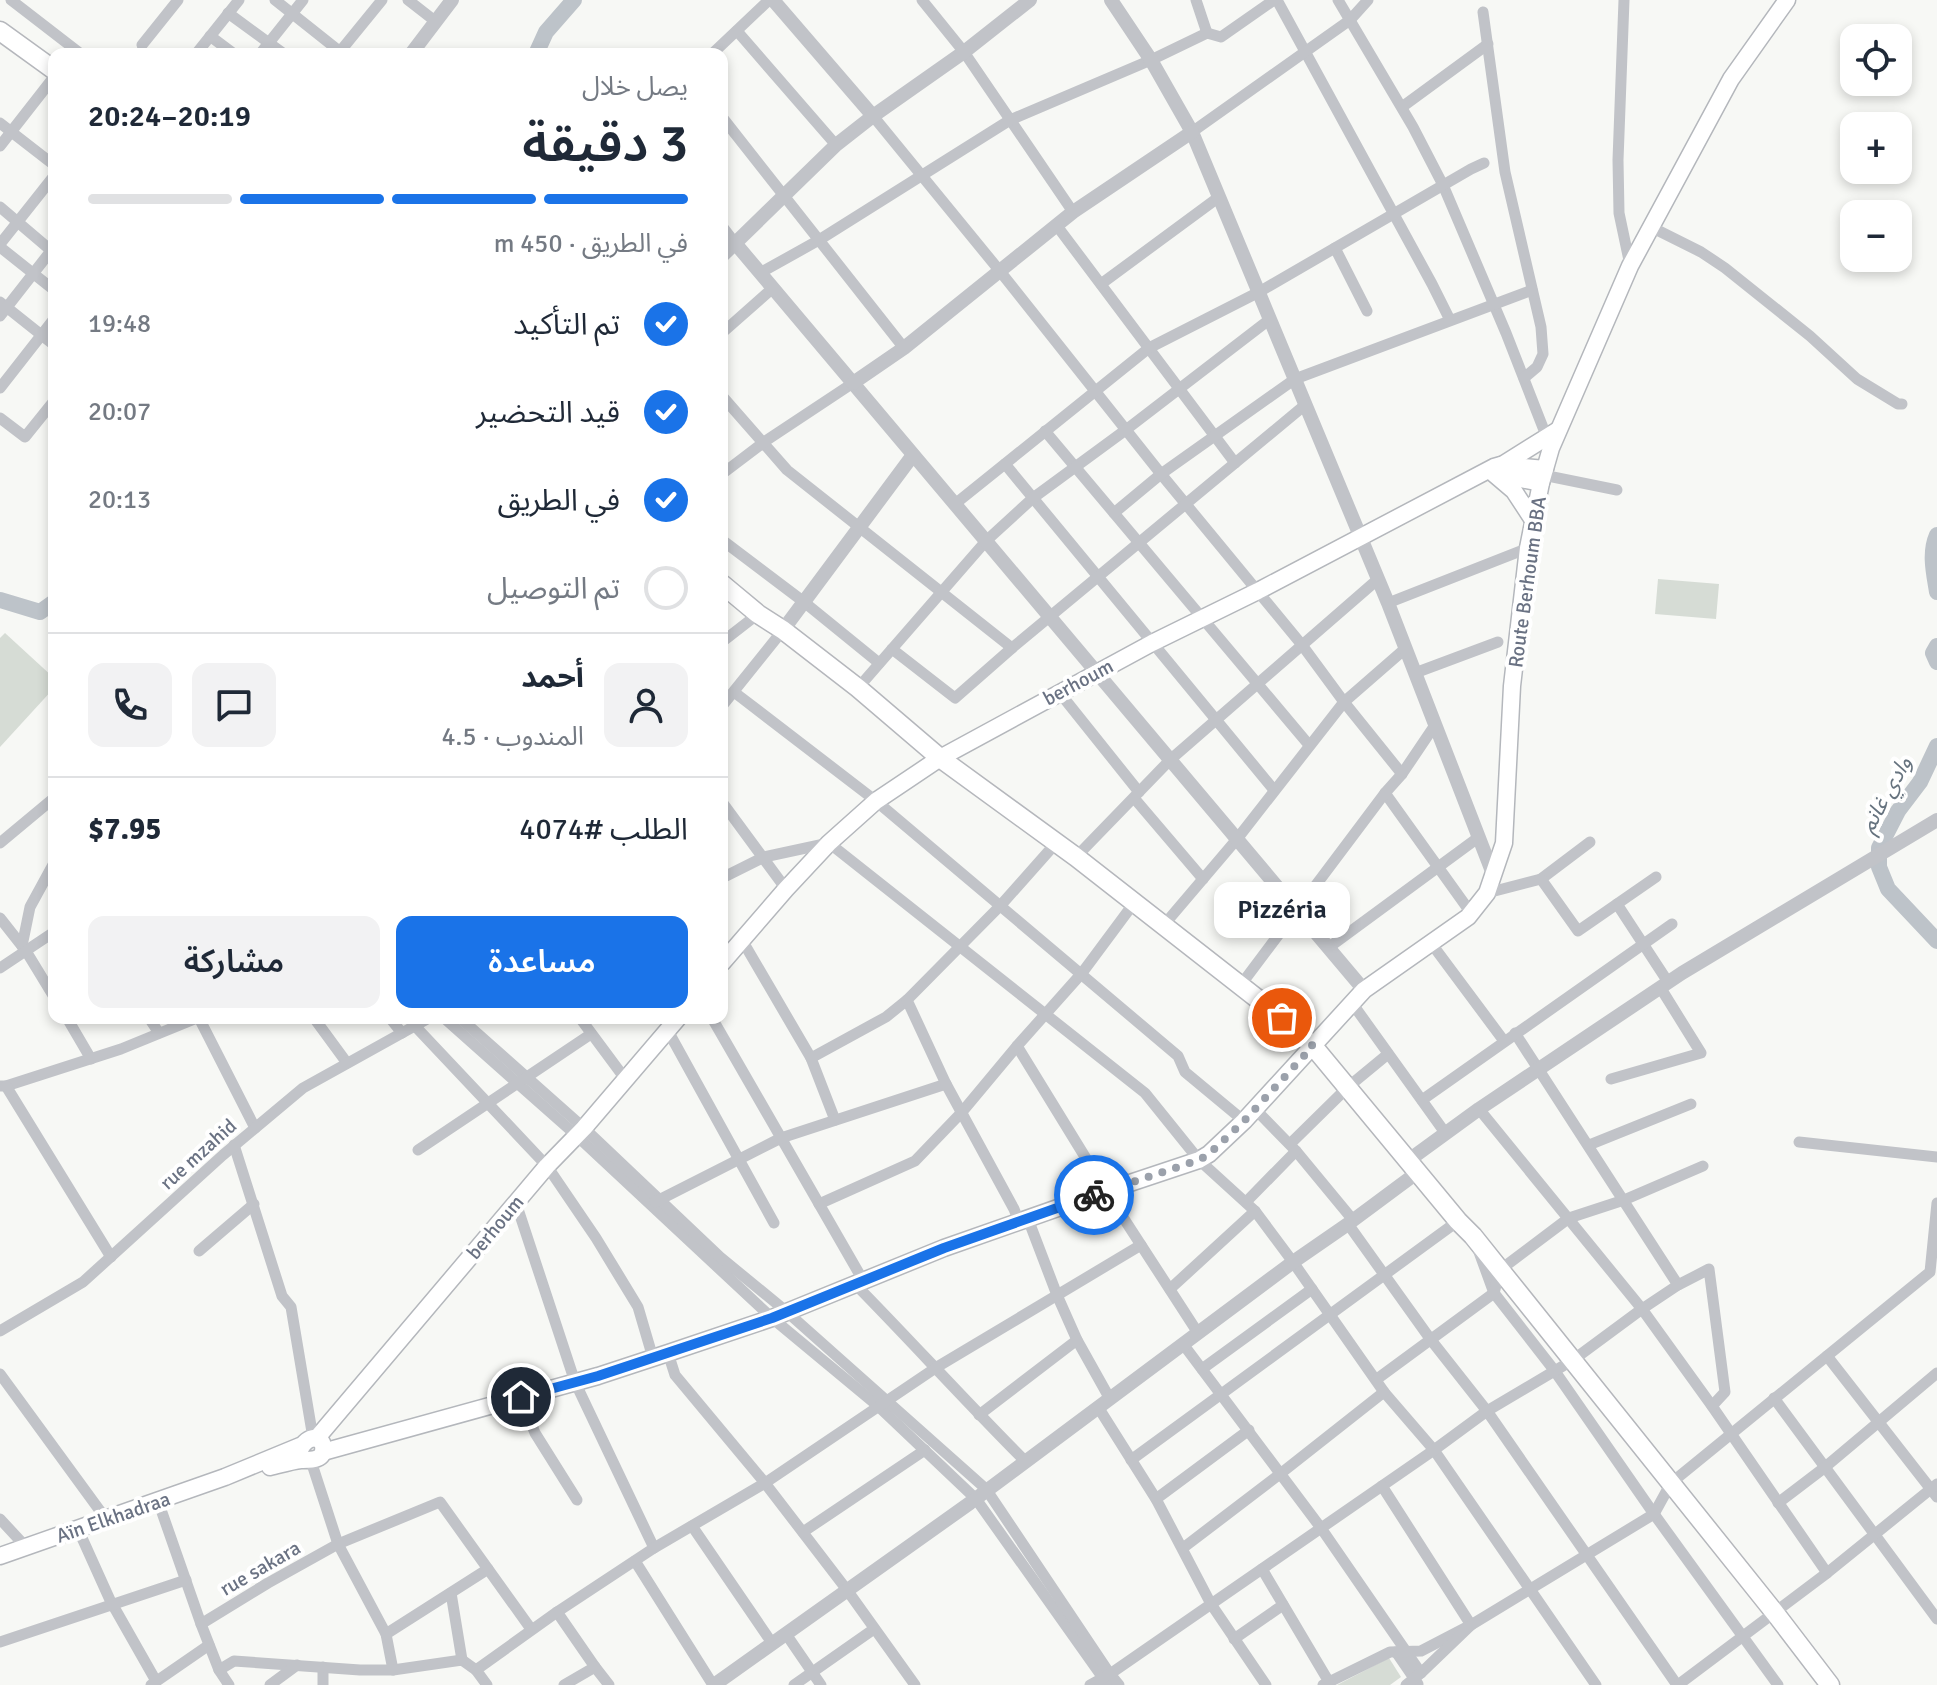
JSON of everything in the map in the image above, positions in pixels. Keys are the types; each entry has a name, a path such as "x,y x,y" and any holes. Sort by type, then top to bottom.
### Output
{"main road":[{"name":"Route Berhoum BBA","path":"1199,1160 1249,1115 1358,997 1471,913 1487,893 1504,843 1512,686 1528,548 1552,438 1630,266 1731,79 1787,0"},
{"path":"0,17 48,51"},
{"path":"0,31 48,77"},
{"name":"berhoum","path":"730,951 829,843 876,801 940,758 1152,643 1552,438"},
{"path":"1494,470 1543,476"},
{"path":"1494,470 1514,491 1533,520"},
{"path":"728,589 858,688 940,758 1076,857 1313,1046 1473,1236 1830,1685"},
{"name":"berhoum","path":"311,1449 547,1166 673,1024"},
{"name":"Aïn Elkhadraa","path":"0,1556 311,1449 521,1397 661,1355 780,1315 944,1248 1199,1160"}],"street":[{"path":"11,0 73,48"},
{"path":"142,45 178,0"},
{"path":"201,48 239,0"},
{"path":"275,0 334,48"},
{"path":"265,48 303,0"},
{"path":"344,48 382,0"},
{"path":"408,0 435,21"},
{"path":"415,48 452,0"},
{"path":"719,48 771,0 923,175 1161,474 1302,645 1402,774"},
{"path":"922,0 964,52 1073,212"},
{"path":"1111,0 1151,60 1192,132 1388,603 1493,874"},
{"path":"1196,0 1207,33"},
{"path":"760,273 819,240 1010,120 1207,33 1221,37 1275,0 1450,320"},
{"path":"1338,0 1402,107 1443,185 1552,438"},
{"path":"728,469 904,348 1073,212 1305,53 1350,20 1368,0"},
{"path":"1624,0 1619,213 1630,266"},
{"path":"728,250 836,145 1028,1"},
{"path":"1483,12 1505,172 1541,327 1543,354 1537,367 1524,378"},
{"path":"228,13 276,48"},
{"path":"737,31 836,145"},
{"path":"210,36 226,48"},
{"path":"1402,107 1488,44"},
{"path":"0,146 48,86"},
{"path":"0,123 48,160"},
{"path":"728,125 904,348"},
{"path":"955,504 1149,348 1259,292 1484,163"},
{"path":"48,184 0,246 48,285"},
{"path":"1101,284 1219,197"},
{"path":"0,207 48,246"},
{"path":"1057,226 1235,463"},
{"path":"1651,227 1725,268 1810,336 1857,379 1902,404"},
{"path":"728,234 1328,948 1388,1054 1446,1134"},
{"path":"1335,248 1367,311"},
{"path":"48,256 2,308 48,340"},
{"path":"728,328 773,288"},
{"path":"1114,513 1161,474 1295,379 1532,290"},
{"path":"858,688 986,541 1033,498 1270,319"},
{"path":"0,388 48,326"},
{"path":"0,367 10,375"},
{"path":"728,403 787,470 1012,648"},
{"path":"892,649 955,698 1305,405"},
{"path":"0,418 25,437 48,408"},
{"path":"1045,431 1309,745"},
{"path":"728,699 913,455"},
{"path":"1005,464 1274,790"},
{"path":"1543,476 1617,490"},
{"path":"728,545 879,663"},
{"path":"1388,603 1528,548"},
{"path":"1076,857 1170,760 1377,580"},
{"path":"728,637 758,614"},
{"path":"1415,673 1498,642"},
{"path":"1163,926 1237,839 1344,702 1406,648"},
{"path":"734,692 876,801 1082,973 1178,1056 1185,1072 1293,1147 1350,1222 1431,1340 1487,1411 1678,1685 1935,1490 1827,1356"},
{"path":"1059,692 1203,879"},
{"path":"1240,986 1402,774 1435,725"},
{"path":"1385,793 1471,913"},
{"path":"0,843 48,803"},
{"path":"728,810 786,889"},
{"path":"635,1561 713,1685 1026,1462 1350,1222 1446,1134 1479,1109 1664,985 1937,820"},
{"path":"1328,948 1479,837"},
{"path":"1487,893 1541,879 1590,842"},
{"path":"728,875 764,857 829,843 1145,1093 1199,1160 1255,1211 1384,1392 1434,1450 1596,1685"},
{"path":"811,1058 886,1017 907,1000 1001,905 1056,843"},
{"path":"24,948 30,907 48,874"},
{"path":"1541,879 1578,931 1656,877"},
{"path":"819,1204 915,1161 962,1112 1082,973 1134,903"},
{"path":"1611,1079 1701,1053 1617,904"},
{"path":"0,918 24,948 48,987"},
{"path":"1422,1100 1672,924"},
{"path":"0,968 24,948 48,935"},
{"path":"1431,943 1504,1041"},
{"path":"730,951 811,1058 835,1120"},
{"path":"907,1000 946,1084 1023,1221 1131,1460 1156,1499 1211,1604 1266,1685"},
{"path":"71,1024 91,1059"},
{"path":"153,1024 159,1033"},
{"path":"111,1257 3,1086 121,1049 182,1024"},
{"path":"201,1024 255,1128"},
{"path":"318,1024 347,1063"},
{"path":"395,1024 402,1033"},
{"name":"rue mzahid","path":"0,1331 83,1282 234,1145 303,1088 418,1024"},
{"path":"452,1024 522,1080"},
{"path":"466,1024 655,1202 882,1402 981,1494 1107,1679 1119,1685"},
{"path":"673,1024 774,1223"},
{"path":"715,1024 819,1204 860,1283 979,1415 1026,1462"},
{"path":"415,1026 547,1166 596,1238 675,1375 803,1532 915,1685"},
{"path":"418,1150 522,1080 585,1026 626,1080"},
{"path":"1515,1033 1678,1285"},
{"path":"1017,1046 1198,1333"},
{"path":"1246,1202 1348,1087 1388,1054"},
{"path":"655,1202 781,1138 946,1084"},
{"path":"1589,1145 1691,1104"},
{"path":"1479,1109 1642,1309 1827,1573"},
{"path":"1799,1142 1937,1157"},
{"path":"234,1145 282,1296 291,1307 311,1449 338,1544 386,1634 393,1670"},
{"path":"1377,1379 1494,1293 1500,1270 1569,1218 1624,1200 1703,1166"},
{"path":"516,1203 575,1382 654,1548"},
{"path":"1262,1569 1326,1683 1390,1652 1421,1651 1471,1625 1654,1514 1671,1483 1930,1272 1937,1203"},
{"path":"199,1251 254,1204"},
{"path":"1170,1289 1255,1211"},
{"path":"1131,1460 1458,1221"},
{"path":"1473,1236 1494,1293 1554,1370 1778,1685"},
{"path":"476,1670 531,1629 654,1548 765,1483 882,1402 1141,1245"},
{"path":"1090,1685 1107,1679 1487,1411 1573,1360 1642,1309 1709,1269 1725,1392 1712,1406"},
{"path":"1202,1369 1312,1289"},
{"path":"979,1415 1077,1340"},
{"path":"1183,1344 1321,1528 1415,1680 1471,1625"},
{"path":"1778,1503 1937,1373"},
{"path":"0,1374 106,1519"},
{"path":"1183,1548 1384,1392"},
{"path":"521,1397 535,1433 577,1500"},
{"path":"1774,1398 1937,1619"},
{"path":"882,1402 925,1450 981,1494"},
{"path":"1156,1499 1249,1430"},
{"path":"803,1532 925,1450"},
{"path":"1382,1486 1471,1625"},
{"path":"158,1501 209,1645 229,1685"},
{"name":"rue sakara","path":"201,1624 338,1544 440,1502 488,1569"},
{"path":"0,1519 26,1547"},
{"path":"692,1526 772,1643"},
{"path":"78,1529 153,1683 209,1645"},
{"path":"386,1634 488,1569 531,1629"},
{"path":"0,1642 186,1580"},
{"path":"451,1593 462,1660"},
{"path":"1234,1639 1283,1605"},
{"path":"557,1612 609,1685"},
{"path":"794,1685 874,1629"},
{"path":"786,1634 821,1685"},
{"path":"219,1670 234,1661 393,1670 462,1660 476,1670 487,1685"},
{"path":"270,1685 297,1665"},
{"path":"323,1667 323,1685"},
{"path":"564,1685 595,1667"}],"shaded area":[{"path":"1658,579 1719,584 1716,619 1655,614"},
{"path":"5,633 48,672 48,695 0,747 0,638"},
{"path":"1389,1658 1401,1677 1390,1685 1337,1685"}],"waterway":[{"path":"539,48 546,32 574,0"},
{"name":"وادي غانم","path":"1937,535 1933,556 1937,592"},
{"path":"0,600 40,612 48,606"},
{"name":"وادي غانم","path":"1937,646 1933,653 1937,662"},
{"name":"وادي غانم","path":"1937,746 1920,782 1898,811 1879,848 1879,867 1888,889 1937,941"}],"way so far":[{"path":"1094,1195 1209,1154 1313,1046 1282,1018"}],"place":[{"name":"Pizzéria","path":"1282,1018"}],"route":[{"path":"521,1397 598,1376 772,1318 944,1248 1094,1195"}]}
